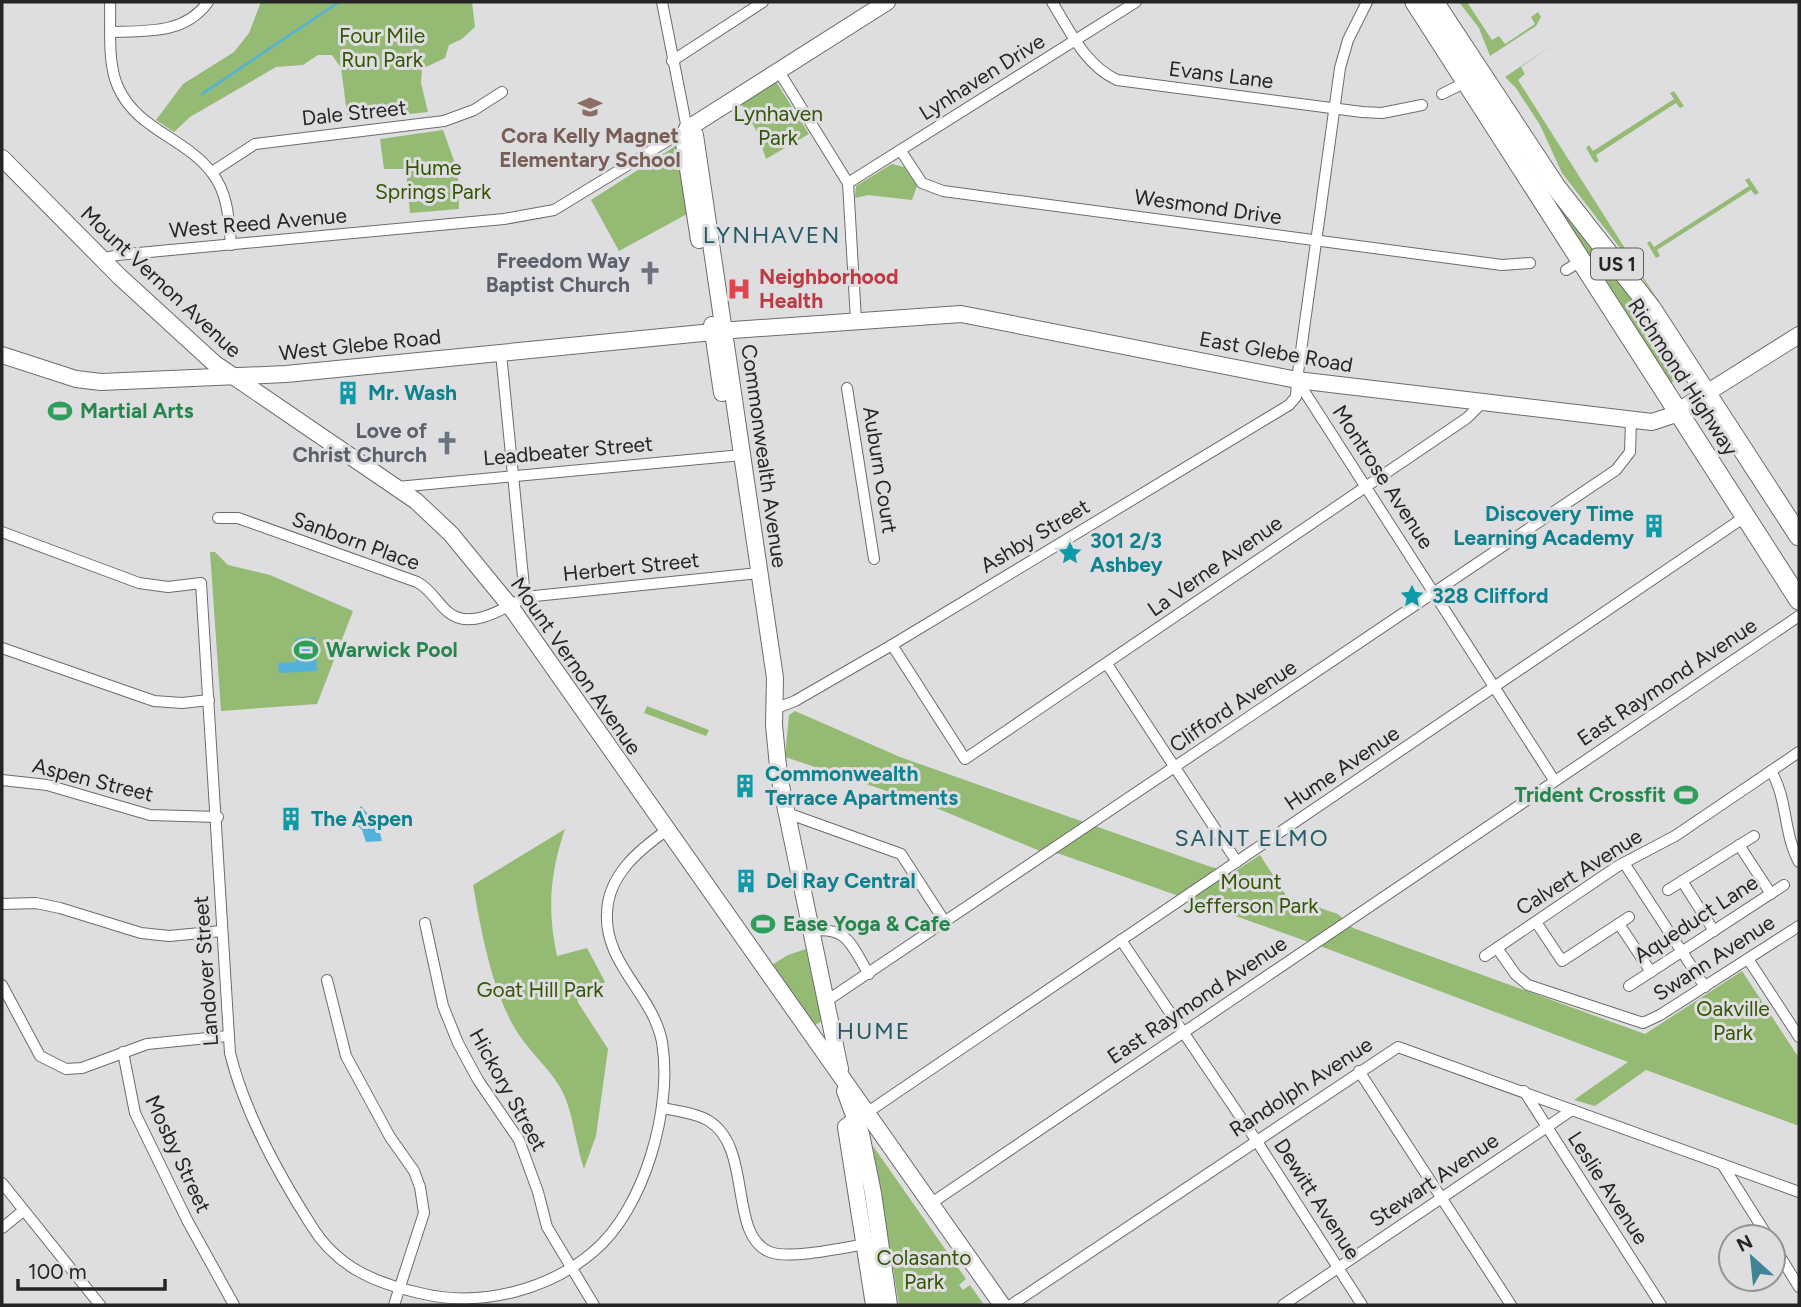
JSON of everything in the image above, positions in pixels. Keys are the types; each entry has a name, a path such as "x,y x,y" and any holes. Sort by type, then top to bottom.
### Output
{"highway":[{"name":"Richmond Highway","path":"1415,2 1643,297 1796,525"},
{"name":"Richmond Highway","path":"1434,2 1573,265 1678,411 1799,600"}],"main road":[{"path":"687,129 887,2"},
{"name":"Commonwealth Avenue","path":"687,129 695,135 719,332 754,573 775,678 775,749 841,1077 860,1117 866,1194 874,1243 889,1305"},
{"name":"Mount Vernon Avenue","path":"2,158 102,259 204,356 397,487 452,534 510,606 841,1077"},
{"name":"East Glebe Road","path":"719,332 944,314 976,315 1297,380 1631,420 1659,420 1678,411 1799,335"},
{"name":"West Glebe Road","path":"2,355 82,380 232,377 719,332"},
{"path":"860,1117 930,1204 1002,1305"},
{"name":"Commonwealth Avenue","path":"874,1243 874,1305"}],"street":[{"path":"110,2 115,79 130,107 150,126 212,172 224,196 232,244"},
{"path":"111,32 176,27 195,18 208,2"},
{"name":"Commonwealth Avenue","path":"662,2 687,129"},
{"path":"672,61 763,2"},
{"name":"Evans Lane","path":"1052,2 1096,68 1117,80 1382,113 1422,105"},
{"name":"Lynhaven Drive","path":"848,183 1136,2"},
{"path":"1297,380 1344,52 1367,2"},
{"path":"778,70 848,183 856,320"},
{"path":"1443,94 1473,78"},
{"name":"Dale Street","path":"212,172 255,144 444,121 474,110 502,92"},
{"name":"West Reed Avenue","path":"102,259 117,255 504,219 545,212 574,199 687,129"},
{"name":"Wesmond Drive","path":"901,151 922,183 943,191 1502,265 1530,263"},
{"path":"501,353 525,597"},
{"name":"Montrose Avenue","path":"1297,380 1555,780"},
{"name":"Ashby Street","path":"774,709 795,701 892,645 1289,405 1296,397 1297,380"},
{"name":"Auburn Court","path":"848,388 874,559"},
{"name":"La Verne Avenue","path":"892,645 965,759 1467,418 1483,402"},
{"name":"Clifford Avenue","path":"825,1002 1176,769 1622,465 1631,445 1631,420"},
{"name":"Leadbeater Street","path":"397,487 737,455"},
{"name":"Hume Avenue","path":"860,1117 1746,516"},
{"name":"Sanborn Place","path":"218,518 238,518 416,582 433,593 456,617 478,618 510,606"},
{"name":"Landover Street","path":"2,532 139,583 169,587 201,583 218,817 228,1036 241,1090 318,1236 340,1259 374,1282 401,1286 436,1297 498,1296 548,1279 593,1252 605,1240 630,1203 646,1169 662,1108 663,1053 659,1030 645,999 614,952 608,938 607,913 612,890 625,866 667,831"},
{"name":"Herbert Street","path":"510,606 525,597 754,573"},
{"name":"East Raymond Avenue","path":"930,1204 1799,616"},
{"path":"2,648 154,701 182,703 209,700"},
{"path":"1107,664 1237,862"},
{"name":"Calvert Avenue","path":"1485,956 1624,863 1675,836 1799,752"},
{"path":"1771,771 1782,792 1788,837 1799,862"},
{"name":"Aspen Street","path":"2,780 47,785 150,815 218,817"},
{"path":"787,813 901,854 945,922"},
{"path":"1668,890 1754,836"},
{"path":"1739,845 1771,894"},
{"path":"1624,863 1705,987"},
{"path":"1682,881 1714,931"},
{"name":"Aqueduct Lane","path":"1629,986 1784,886"},
{"path":"2,904 36,903 60,908 141,933 169,936 222,932"},
{"path":"1536,922 1562,961 1629,917"},
{"name":"Hickory Street","path":"425,923 443,1006 453,1031 478,1080 519,1140 538,1192 547,1227 594,1305"},
{"path":"1619,924 1651,972"},
{"name":"Swann Avenue","path":"1497,948 1516,975 1528,985 1639,1023 1648,1022 1799,926"},
{"path":"811,931 832,929 842,935 869,974"},
{"name":"Dewitt Avenue","path":"1121,940 1256,1140 1362,1305"},
{"path":"1748,959 1799,1037"},
{"path":"327,980 346,1056 390,1137 414,1171 420,1187 424,1213 394,1305"},
{"path":"2,985 36,1050 45,1060 66,1069 82,1068 123,1052 165,1041 228,1036"},
{"name":"Randolph Avenue","path":"1011,1305 1398,1047 1799,1192"},
{"name":"Mosby Street","path":"123,1052 135,1113 187,1220 234,1305"},
{"path":"1359,1071 1511,1305"},
{"name":"Leslie Avenue","path":"1524,1091 1661,1305"},
{"path":"662,1108 701,1117 724,1135 735,1158 751,1235 761,1248 772,1253 787,1253 874,1243"},
{"name":"Stewart Avenue","path":"1283,1305 1572,1110"},
{"path":"1722,1164 1759,1223"},
{"path":"2,1183 100,1305"},
{"path":"2,1228 23,1211"},
{"path":"1787,1268 1799,1287"}],"green space":[{"name":"Four Mile Run Park","path":"261,2 472,2 475,27 462,39 449,45 445,58 422,69 421,83 428,112 348,121 341,68 332,55 318,55 303,65 276,67 190,117 174,132 156,120 183,84 234,52 249,33"},
{"path":"1459,2 1467,2 1492,40 1499,36 1505,44 1535,24 1531,17 1538,12 1541,17 1536,26 1490,56 1479,28"},
{"path":"1554,44 1521,67 1525,74 1518,80 1675,327 1637,270 1562,173 1540,125 1516,88 1505,77"},
{"name":"Lynhaven Park","path":"775,80 809,134 766,159 757,132 741,103"},
{"path":"1674,91 1684,106 1680,108 1676,103 1596,155 1599,161 1595,163 1586,148 1589,145 1593,151 1674,99 1670,93"},
{"path":"1494,114 1687,372 1671,383 1613,291 1601,282"},
{"name":"Hume Springs Park","path":"443,130 458,172 459,209 410,213 406,169 384,169 380,139"},
{"path":"677,145 687,214 619,251 591,200"},
{"path":"892,164 904,167 917,186 912,200 868,195 855,198 856,186"},
{"path":"1749,178 1759,193 1755,195 1751,190 1657,250 1660,256 1656,258 1647,243 1650,241 1654,247 1749,186 1745,180"},
{"path":"210,552 215,552 228,565 270,575 353,611 317,704 221,711"},
{"path":"647,706 709,730 706,736 644,713"},
{"name":"Mount Jefferson Park","path":"795,711 900,757 1211,867 1234,872 1260,855 1287,897 1338,914 1353,928 1645,1034 1742,971 1799,1058 1799,1126 1646,1070 1595,1106 1574,1100 1628,1062 1320,946 1060,854 1040,851 929,805 785,757 789,715"},
{"name":"Goat Hill Park","path":"565,829 553,876 551,907 557,956 587,948 605,982 577,1001 608,1049 596,1136 584,1169 565,1097 514,1027 499,993 488,958 473,885"},
{"path":"806,949 822,1021 812,1027 770,966 788,955"},
{"name":"Colasanto Park","path":"873,1146 966,1279 959,1285 963,1290 970,1285 984,1305 899,1305"}],"water":[{"name":"Warwick Pool","path":"315,637 317,671 279,673 278,663 296,662 295,638"},
{"path":"361,806 378,825 382,841 366,842 362,830 352,820"}],"waterway":[{"path":"202,94 339,2"}],"place":[{"name":"Cora Kelly Magnet Elementary School","path":"590,107"},
{"name":"Freedom Way Baptist Church","path":"650,273"},
{"name":"Neighborhood Health","path":"739,289"},
{"name":"Mr. Wash","path":"348,393"},
{"name":"Martial Arts","path":"60,411"},
{"name":"Love of Christ Church","path":"447,443"},
{"name":"Discovery Time Learning Academy","path":"1654,526"},
{"name":"301 2/3 Ashbey","path":"1070,553"},
{"name":"328 Clifford","path":"1412,596"},
{"name":"Warwick Pool","path":"306,650"},
{"name":"Commonwealth Terrace Apartments","path":"745,786"},
{"name":"Trident Crossfit","path":"1686,795"},
{"name":"The Aspen","path":"291,819"},
{"name":"Del Ray Central","path":"746,881"},
{"name":"Ease Yoga & Cafe","path":"763,924"}],"district":[{"name":"LYNHAVEN","path":"772,235"},
{"name":"SAINT ELMO","path":"1252,838"},
{"name":"HUME","path":"874,1031"}],"park label":[{"name":"Oakville Park","path":"1733,1021"}]}
